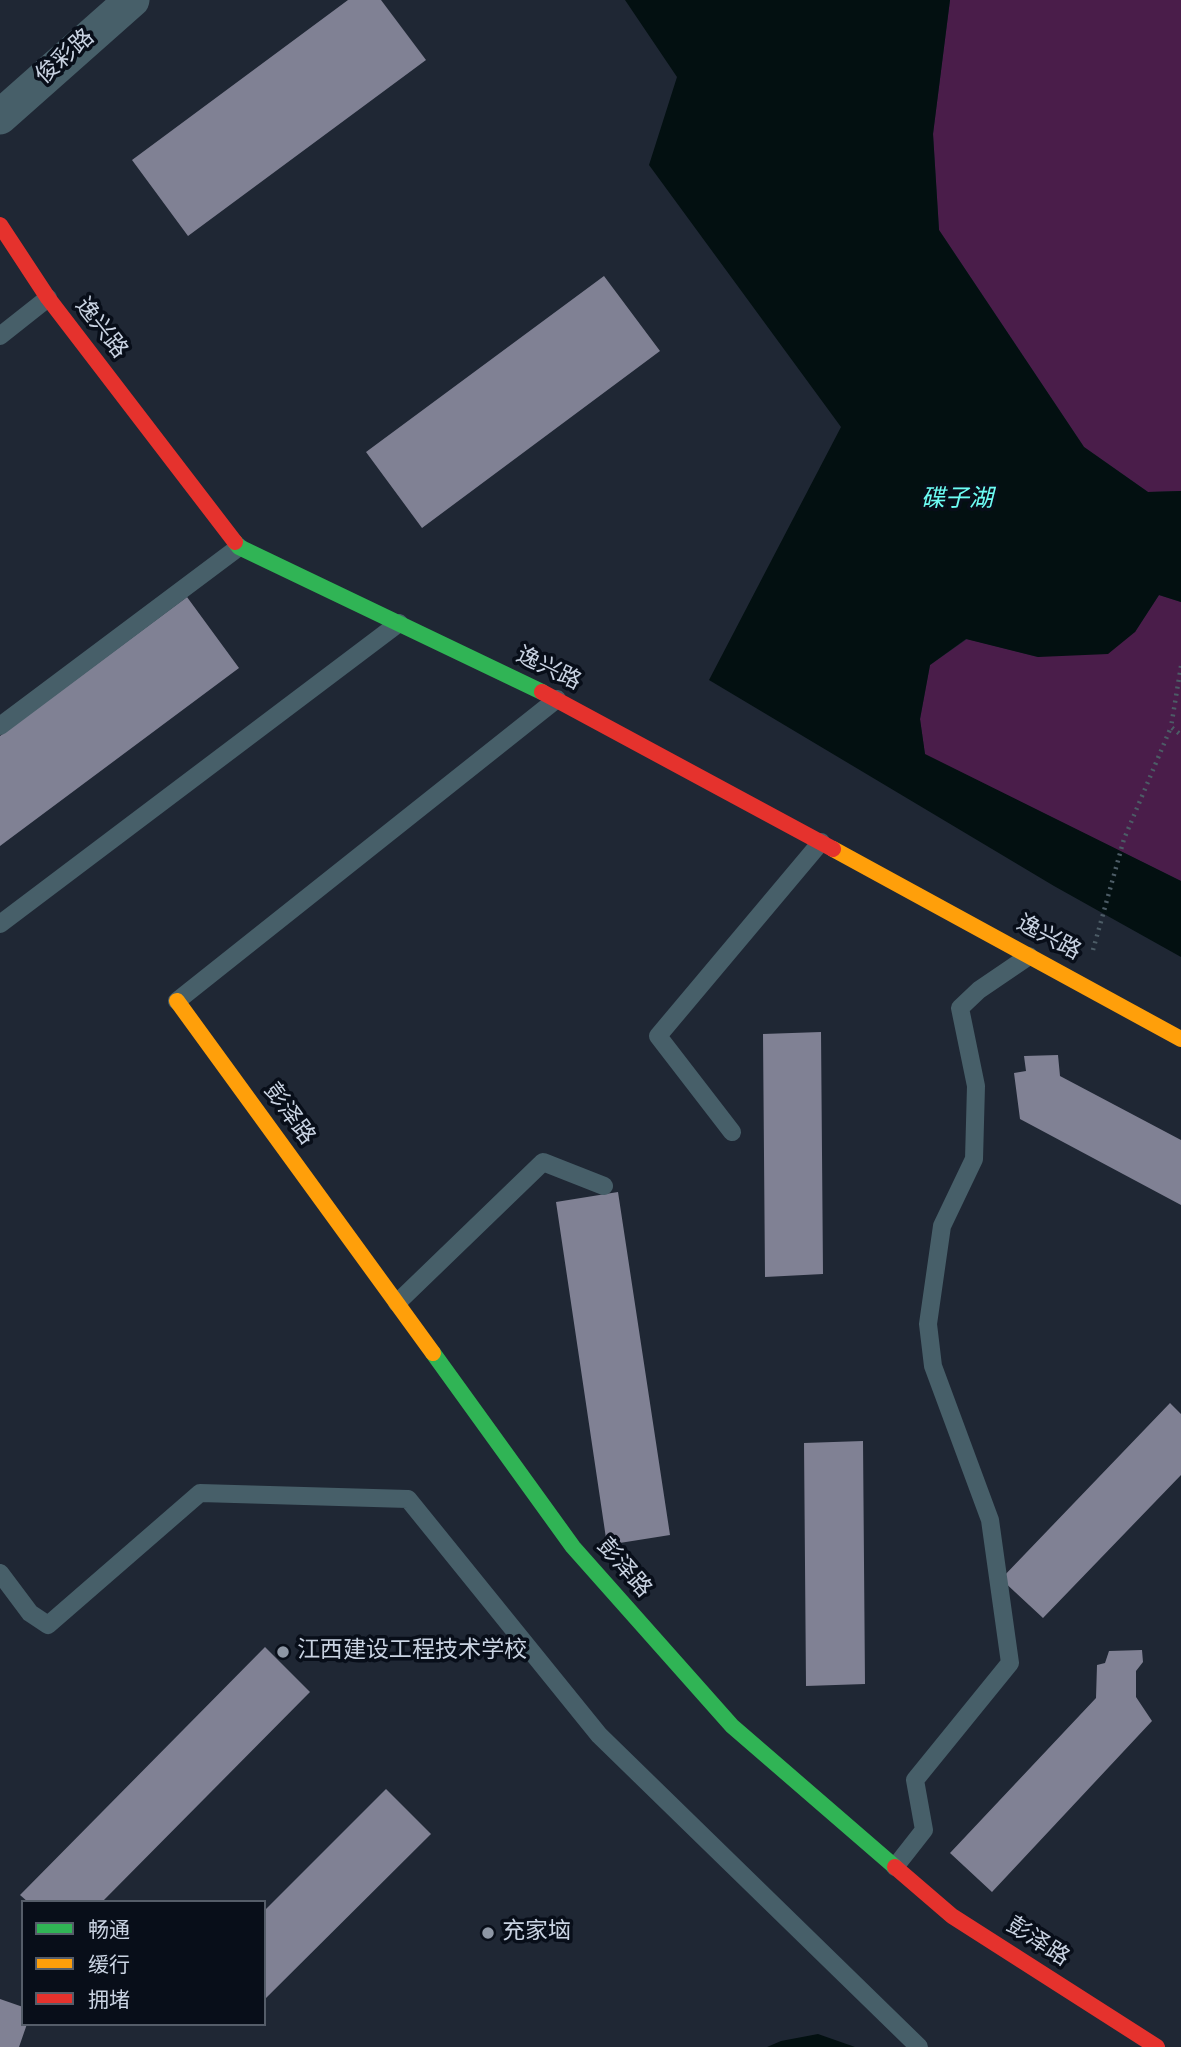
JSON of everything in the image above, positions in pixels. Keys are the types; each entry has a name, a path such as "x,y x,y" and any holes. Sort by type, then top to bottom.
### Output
{"street":[{"name":"俊彩路","path":"0,117 132,0"},
{"name":"逸兴路","path":"0,226 48,298 239,547 557,699 1181,1039"},
{"name":"彭泽路","path":"177,1001 573,1547 723,1716 952,1916 1157,2047"}],"lane":[{"path":"0,335 48,298"},
{"path":"0,726 239,547"},
{"path":"0,925 399,623"},
{"path":"177,1001 557,699"},
{"path":"732,1132 658,1036 821,842"},
{"path":"895,1867 924,1830 915,1780 1010,1663 990,1520 933,1366 929,1324 942,1226 974,1159 976,1086 960,1008 979,990 1030,956"},
{"path":"397,1303 543,1162 604,1186"},
{"path":"0,1573 30,1613 48,1625 200,1493 408,1499 599,1735 919,2047"}],"path":[{"path":"1101,922 1124,839 1171,727 1181,666"},
{"path":"1171,727 1181,735"}],"shaded area":[{"path":"950,0 1181,0 1181,491 1148,492 1084,447 939,230 933,134"},
{"path":"1159,595 1181,602 1181,881 925,755 920,719 930,665 967,639 1038,657 1135,632"}],"water":[{"name":"碟子湖","path":"625,0 950,0 933,134 939,230 1084,447 1148,492 1181,491 1181,602 1159,595 1135,632 1108,654 1038,657 966,639 930,665 920,719 925,754 1181,881 1181,957 1054,886 709,680 841,427 649,165 677,77"},
{"path":"818,2034 855,2047 767,2047 781,2041"}],"building":[{"path":"348,0 381,0 426,60 188,236 132,160"},
{"path":"604,276 660,351 422,528 366,452"},
{"path":"187,597 239,668 0,846 0,736"},
{"path":"821,1032 823,1274 765,1277 763,1034"},
{"path":"1058,1055 1060,1076 1181,1140 1181,1205 1020,1119 1014,1073 1026,1071 1024,1056"},
{"path":"618,1192 670,1535 607,1545 556,1202"},
{"path":"1170,1403 1181,1414 1181,1475 1043,1618 1001,1579"},
{"path":"863,1441 865,1684 806,1686 804,1443"},
{"path":"265,1647 310,1692 104,1900 26,1900 20,1895"},
{"path":"1142,1650 1143,1662 1136,1671 1136,1697 1152,1721 992,1892 950,1853 1096,1698 1097,1665 1105,1663 1109,1651"},
{"path":"386,1789 431,1834 266,1998 266,1909"},
{"path":"0,1999 21,2006 21,2026 26,2026 19,2047 0,2047"}],"traffic: fast":[{"path":"235,542 239,547 542,692"},
{"path":"433,1353 573,1547 732,1726 895,1867"}],"traffic: slow":[{"path":"833,849 1181,1039"},
{"path":"177,1001 433,1353"}],"traffic: jam":[{"path":"0,225 48,298 235,542"},
{"path":"542,692 833,849"},
{"path":"895,1867 952,1916 1157,2047"}],"place":[{"name":"江西建设工程技术学校","path":"283,1652"},
{"name":"充家垴","path":"488,1933"}]}
